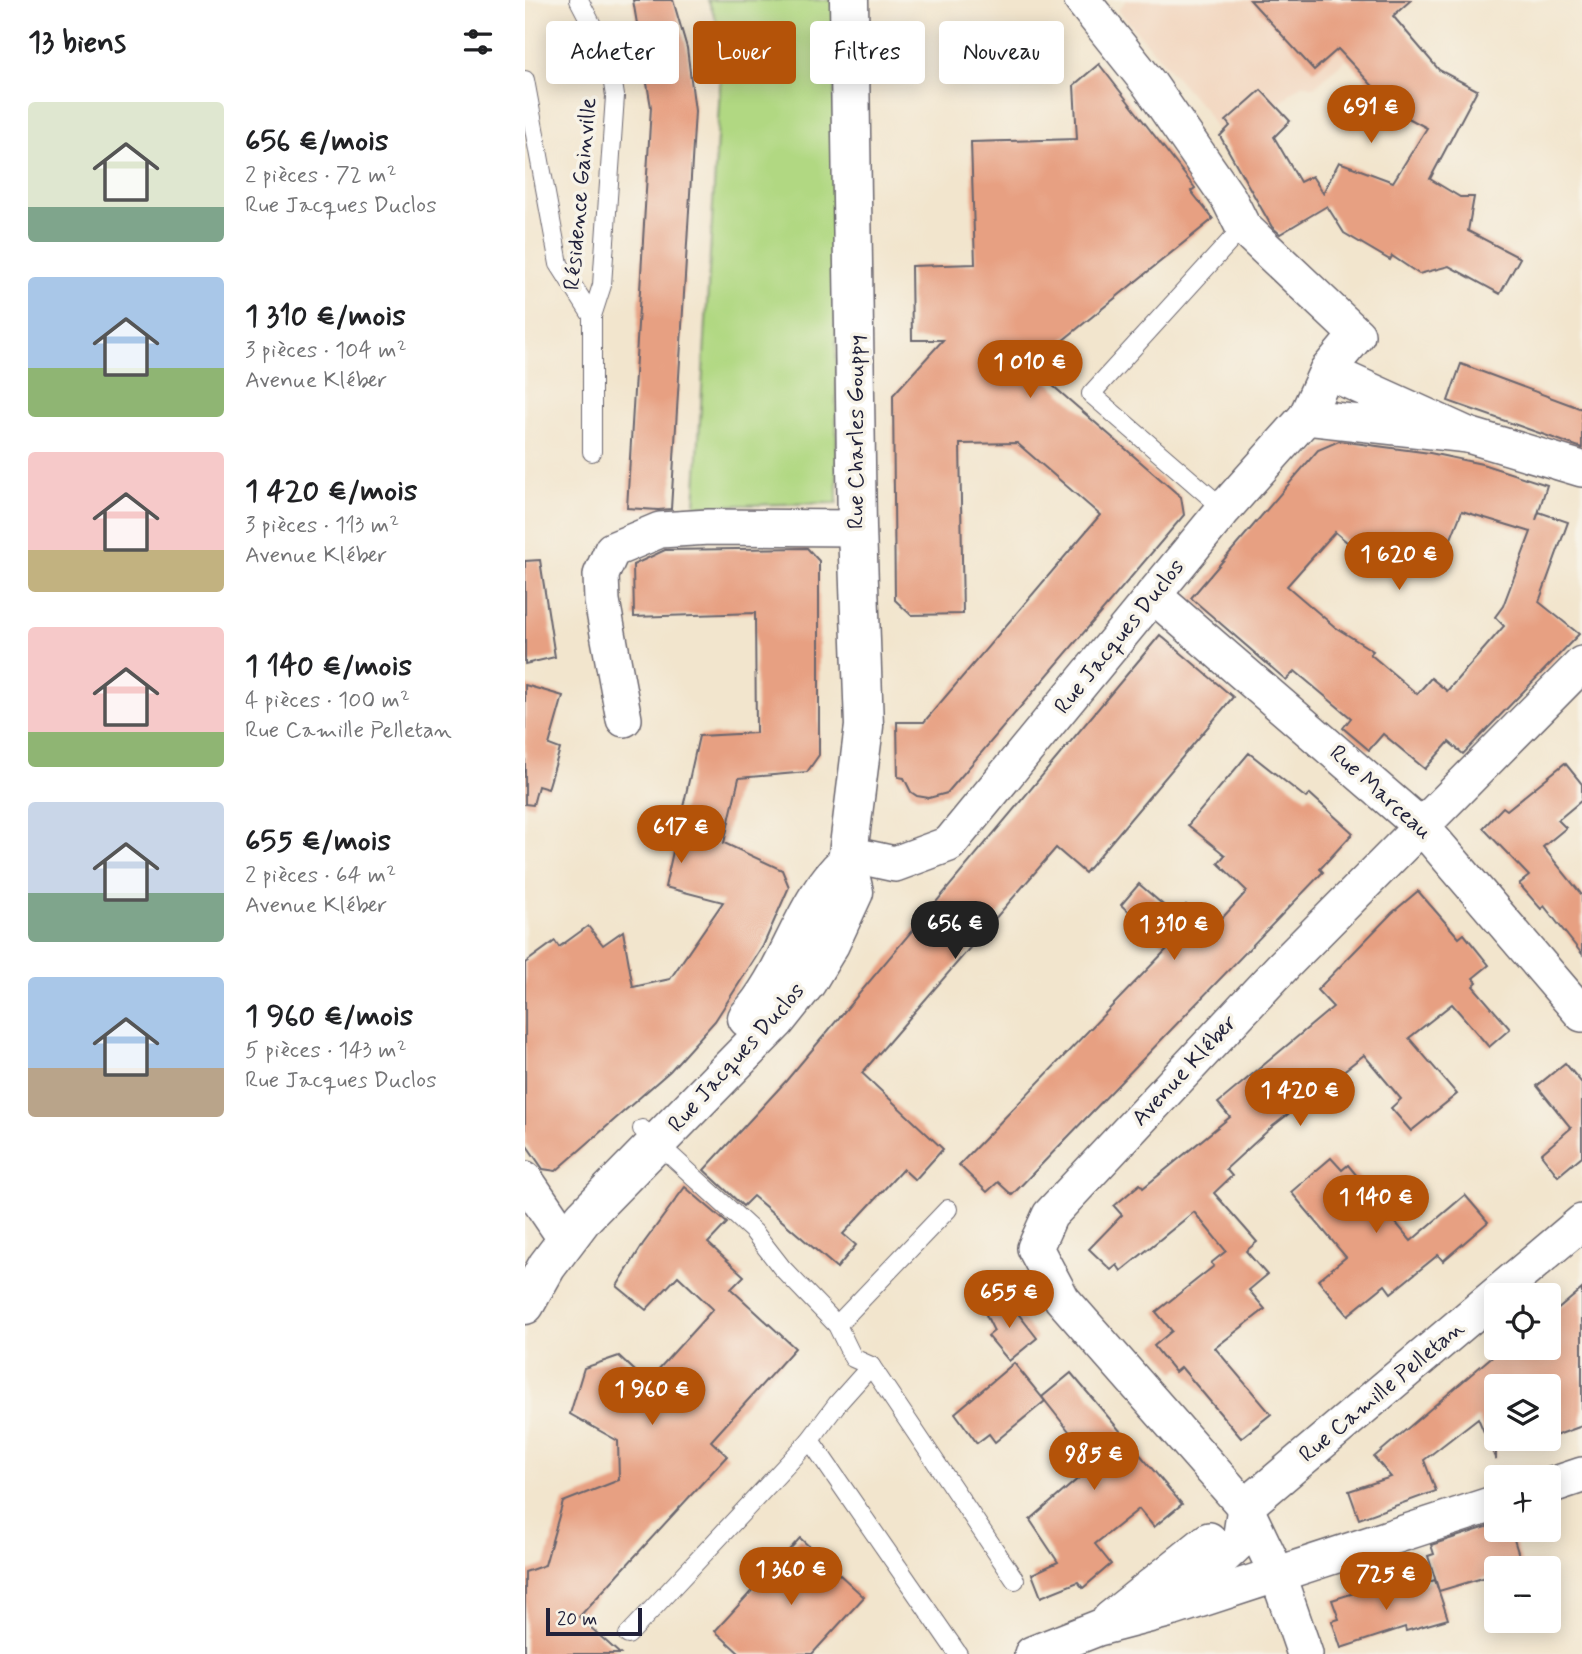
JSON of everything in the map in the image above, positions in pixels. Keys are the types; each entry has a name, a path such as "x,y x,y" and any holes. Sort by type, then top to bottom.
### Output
{"main road":[{"name":"Rue Charles Gouppy","path":"848,858 864,726 857,528 849,0"},
{"name":"Rue Jacques Duclos","path":"525,1255 559,1228 650,1137 757,1007 776,979 820,891 848,858"},
{"name":"Rue Jacques Duclos","path":"525,1305 559,1228"}],"street":[{"path":"1082,0 1150,85 1229,200 1243,227"},
{"name":"Rue Jacques Duclos","path":"848,858 895,864 949,844 1224,509 1306,417 1327,371 1357,334 1243,227"},
{"path":"1327,371 1468,435 1582,469"},
{"path":"1306,417 1468,435"},
{"path":"624,719 602,601 601,575 612,550 660,530 709,527 857,528"},
{"name":"Rue Marceau","path":"1153,595 1423,828 1582,1014"},
{"name":"Avenue Kléber","path":"1245,1507 1062,1299 1035,1248 1050,1215 1284,965 1423,828 1582,664"},
{"path":"525,1179 559,1228"},
{"name":"Rue Camille Pelletan","path":"1098,1628 1179,1566 1582,1222"},
{"path":"1561,1482 1582,1475"},
{"path":"1245,1507 1278,1576 1304,1654"},
{"name":"Rue Camille Pelletan","path":"1167,1610 1240,1541 1245,1507"},
{"name":"Rue Camille Pelletan","path":"1047,1651 1098,1628 1278,1576 1484,1507"}],"lane":[{"name":"Résidence Gainville","path":"579,0 609,58 615,96 602,285 592,316 592,452"},
{"name":"Résidence Gainville","path":"525,80 559,264 592,316"},
{"path":"1224,509 1091,394 1243,227"},
{"path":"650,1137 754,1232 782,1268 837,1325 853,1358 871,1366 1015,1580"},
{"path":"837,1325 949,1209"},
{"path":"628,1635 810,1440 871,1366"},
{"path":"810,1440 958,1654"}],"shaded area":[{"path":"1127,0 1414,0 1314,87 1303,84 1295,89 1228,150 1205,110 1118,10"}],"green space":[{"path":"708,0 834,0 834,21 810,21 810,84 835,84 837,503 695,506 720,84 796,84 796,21 717,21"}],"building":[{"path":"633,0 673,0 687,48 695,111 671,509 658,510 627,508 651,107 647,84 679,84 679,21 637,21"},
{"path":"1250,0 1411,0 1393,16 1439,70 1477,90 1430,179 1460,197 1474,197 1468,231 1520,258 1500,294 1449,266 1419,274 1392,256 1390,260 1344,233 1327,206 1280,234 1272,227 1220,136 1230,126 1226,121 1261,90 1290,121 1274,137 1300,182 1312,176 1323,193 1339,162 1393,182 1427,128 1397,112 1338,49 1314,70"},
{"path":"1099,64 1195,188 1191,191 1213,219 1062,341 1014,352 1181,497 1184,515 947,793 929,798 917,796 911,792 904,778 898,777 897,722 924,722 1100,515 1017,443 960,444 963,614 911,615 895,600 893,395 943,340 912,340 911,266 975,264 971,142 1077,139 1074,85"},
{"path":"1461,364 1582,409 1582,448 1448,401"},
{"path":"1339,441 1430,453 1482,464 1547,485 1536,520 1539,512 1568,522 1539,602 1579,634 1463,754 1449,742 1425,769 1383,734 1369,750 1343,728 1351,718 1295,671 1286,680 1191,598 1318,450","holes":["1462,511 1531,532 1503,606 1495,617 1504,626 1447,691 1431,678 1417,694 1370,654 1373,651 1335,627 1287,586 1335,532 1360,553 1367,544 1392,562 1408,541 1434,559 1450,541"]},
{"path":"807,548 819,561 819,755 807,772 739,778 724,843 782,870 789,887 763,946 715,1021 670,1071 556,1171 543,1169 525,1143 525,963 555,941 559,947 588,926 603,945 623,931 633,987 670,979 723,902 665,887 699,736 756,733 755,613 634,617 633,565 665,550"},
{"path":"540,560 555,657 525,664 525,561"},
{"path":"1160,635 1233,697 1085,873 1056,848 862,1073 943,1149 915,1180 903,1169 843,1234 856,1245 837,1268 753,1196 743,1206 704,1170 786,1081"},
{"path":"525,685 563,696 549,745 560,749 548,789 538,786 533,805 525,804"},
{"path":"1249,753 1306,798 1310,794 1353,833 1320,869 1323,872 1012,1195 998,1182 987,1192 959,1165 1168,948 1121,905 1139,884 1176,916 1186,905 1213,928 1247,891 1218,863 1225,855 1188,825"},
{"path":"1565,763 1582,784 1582,800 1558,820 1566,828 1543,847 1582,895 1582,954 1544,906 1541,909 1519,884 1529,876 1483,828 1503,807 1507,810"},
{"path":"1418,891 1459,938 1464,934 1489,965 1473,978 1477,982 1473,986 1510,1029 1489,1047 1452,1004 1409,1038 1457,1094 1411,1131 1391,1108 1401,1099 1364,1055 1273,1126 1226,1169 1232,1176 1214,1193 1257,1242 1246,1251 1267,1275 1249,1290 1265,1309 1215,1348 1271,1414 1241,1438 1181,1367 1175,1372 1154,1346 1172,1331 1156,1312 1214,1266 1211,1263 1226,1251 1194,1212 1121,1271 1117,1265 1111,1270 1089,1249 1122,1215 1114,1206 1140,1184 1143,1188 1230,1117 1218,1103 1333,1007 1317,990 1392,913"},
{"path":"1565,1063 1582,1083 1582,1156 1558,1176 1541,1154 1571,1128 1537,1086"},
{"path":"1331,1158 1342,1170 1348,1165 1411,1241 1465,1195 1488,1222 1443,1261 1438,1255 1391,1293 1385,1285 1348,1315 1318,1280 1346,1257 1291,1192"},
{"path":"685,1187 727,1223 708,1243 744,1276 731,1289 795,1348 711,1441 727,1456 579,1617 620,1654 525,1654 525,1572 545,1565 563,1502 619,1480 618,1441 570,1414 584,1368 619,1356 647,1382 713,1309 678,1276 646,1310 617,1286 643,1244"},
{"path":"1582,1289 1582,1426 1561,1434 1561,1374 1484,1374 1484,1432 1478,1418 1424,1460 1436,1491 1359,1519 1349,1491 1391,1477 1374,1457 1488,1360 1561,1360 1561,1307"},
{"path":"1006,1298 1037,1338 1009,1361 988,1336 994,1331 986,1315"},
{"path":"1014,1363 1045,1401 995,1442 989,1434 977,1443 955,1413"},
{"path":"1071,1373 1182,1504 1154,1527 1139,1509 1095,1544 1111,1564 1083,1588 1078,1582 1041,1597 1032,1574 1058,1562 1030,1520 1095,1464 1042,1397"},
{"path":"1484,1528 1484,1542 1515,1542 1519,1556 1484,1556 1484,1578 1439,1591 1428,1556 1434,1554 1431,1545"},
{"path":"800,1538 864,1597 812,1654 740,1654 715,1631"},
{"path":"1435,1580 1448,1619 1406,1631 1405,1627 1341,1648 1332,1621 1339,1619 1332,1600 1379,1585 1382,1596"}]}
